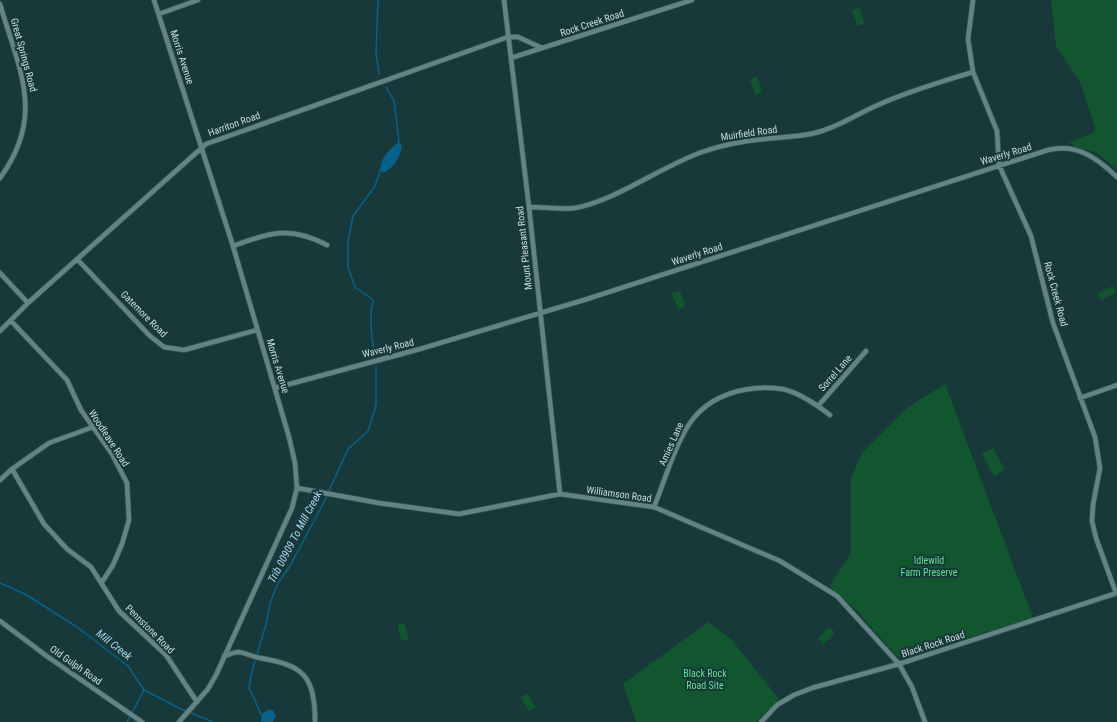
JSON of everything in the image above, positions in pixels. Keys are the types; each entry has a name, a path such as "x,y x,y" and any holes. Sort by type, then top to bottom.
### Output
{"street":[{"name":"Morris Avenue","path":"154,0 232,246 275,388 294,456 297,488 292,508 212,683 180,721"},
{"path":"159,14 198,0"},
{"name":"Mount Pleasant Road","path":"504,0 529,207 560,494"},
{"name":"Rock Creek Road","path":"510,58 692,0"},
{"name":"Rock Creek Road","path":"973,0 968,39 973,72 997,131 999,165 1031,236 1053,323 1095,437 1099,453 1100,468 1093,505 1092,521 1095,537 1117,593"},
{"name":"Great Springs Road","path":"0,4 24,85 27,104 25,127 15,155 0,178"},
{"path":"508,37 518,38 542,48"},
{"name":"Harriton Road","path":"0,331 28,303 201,147 307,107 508,37"},
{"name":"Muirfield Road","path":"529,207 554,209 573,208 595,202 678,161 702,152 747,141 794,137 824,130 851,120 873,107 896,97 973,72"},
{"name":"Waverly Road","path":"275,388 420,349 540,313 1048,150 1067,148 1089,154 1117,176"},
{"path":"232,246 266,235 280,233 304,234 327,245"},
{"name":"Gatemore Road","path":"78,258 150,336 164,347 184,350 257,330"},
{"path":"0,273 28,303"},
{"name":"Woodleave Road","path":"11,321 67,380 81,410 112,454 127,483 129,520 122,544 113,565 102,582"},
{"name":"Sorrel Lane","path":"818,406 839,384 866,351"},
{"path":"1080,398 1117,385"},
{"name":"Amies Lane","path":"654,508 686,428 699,413 714,400 753,388 783,390 818,406 830,415"},
{"path":"0,480 12,469 49,442 93,427"},
{"name":"Pennstone Road","path":"12,469 44,524 67,549 91,568 102,582 119,611 166,655 197,702"},
{"name":"Williamson Road","path":"297,488 378,503 459,514 560,494 654,508 780,561 837,596 899,664 912,687 925,722"},
{"name":"Black Rock Road","path":"761,722 777,705 801,692 899,664 1117,593"},
{"name":"Old Gulph Road","path":"0,621 48,657 142,722"},
{"path":"224,656 239,652 258,658 280,661 304,675 312,688 315,701 315,720"}],"green space":[{"path":"1051,0 1117,0 1117,170 1096,152 1074,147 1073,144 1068,143 1093,133 1095,128 1080,82 1056,46"},
{"path":"860,8 864,24 857,26 852,10"},
{"path":"757,77 762,92 755,95 750,79"},
{"path":"1113,286 1116,293 1101,300 1098,293"},
{"path":"680,291 685,306 678,309 672,293"},
{"name":"Idlewild Farm Preserve","path":"945,384 1033,618 901,658 896,655 856,610 829,586 851,553 851,478 862,453 907,408"},
{"path":"993,448 1005,470 994,476 982,454"},
{"name":"Black Rock Road Site","path":"708,622 731,639 779,699 756,722 636,722 623,684"},
{"path":"404,623 409,639 402,641 397,625"},
{"path":"830,627 835,633 823,644 818,638"},
{"path":"527,694 536,708 529,711 520,697"}],"water":[{"path":"399,142 402,146 398,158 390,169 382,173 381,164 385,155"},
{"path":"268,710 273,710 276,715 273,722 261,722 264,713"}],"waterway":[{"name":"Trib 00909 To Mill Creek","path":"378,0 376,52 379,74"},
{"name":"Trib 00909 To Mill Creek","path":"386,87 394,101 399,142 397,145"},
{"name":"Trib 00909 To Mill Creek","path":"374,350 371,325 373,300 355,287 348,267 348,241 353,216 375,186 381,168"},
{"name":"Trib 00909 To Mill Creek","path":"262,716 249,688 252,671 267,621 270,603 278,583 290,566 324,502 348,449 368,431 376,405 376,367"},
{"name":"Mill Creek","path":"0,583 25,594 77,627 128,666 144,690 181,709 213,722"},
{"path":"127,722 144,690"}]}
